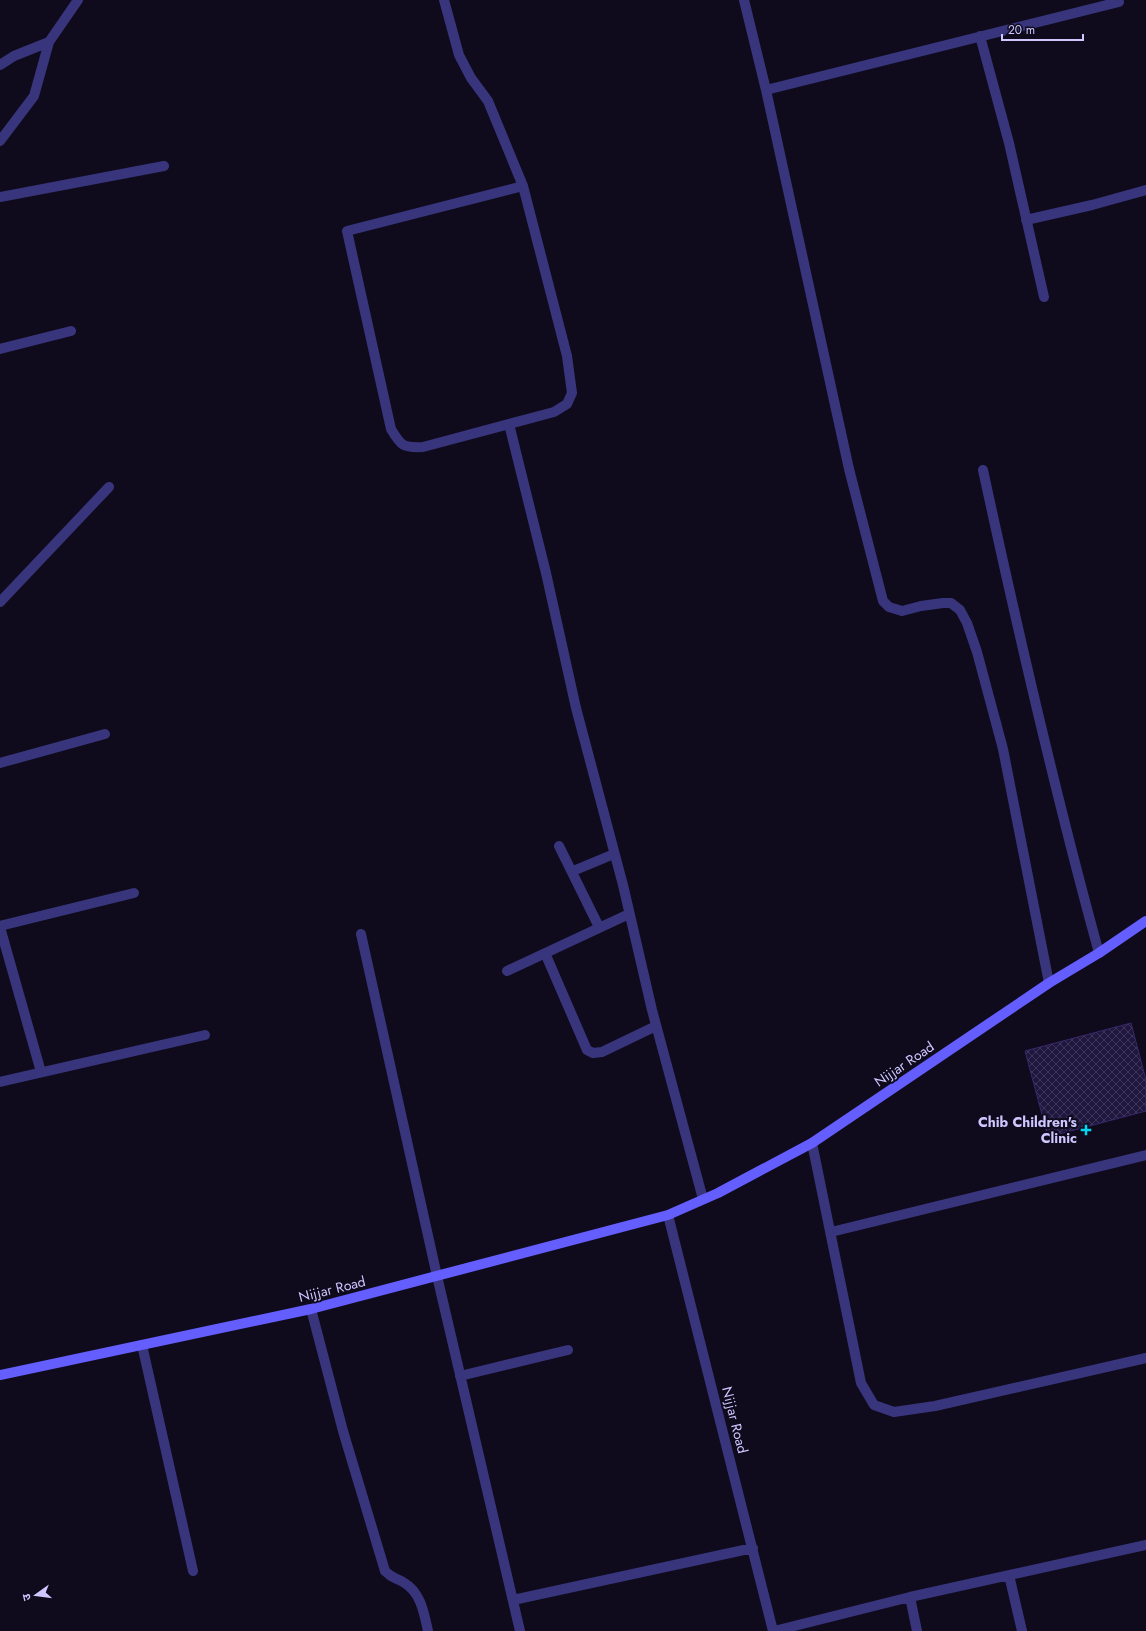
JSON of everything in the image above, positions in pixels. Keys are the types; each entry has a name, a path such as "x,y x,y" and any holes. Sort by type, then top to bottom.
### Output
{"street":[{"path":"0,141 34,96 49,42 78,0"},
{"path":"444,0 459,54 471,78 488,101 523,186 567,356 572,394 566,404 554,412 423,447 410,448 400,443 391,429 347,231 523,186"},
{"path":"744,0 766,90 849,469 883,601 889,607 902,611 921,606 951,603 960,610 967,623 977,652 1003,749 1049,983"},
{"path":"766,90 1119,2"},
{"path":"980,36 1009,143 1044,297"},
{"path":"0,65 14,56 49,42"},
{"path":"0,197 164,166"},
{"path":"1026,220 1092,206 1146,190"},
{"path":"0,349 71,331"},
{"path":"509,424 546,573 576,708 614,854 656,1026 703,1199"},
{"path":"983,470 1046,752 1070,848 1099,953"},
{"path":"0,602 109,487"},
{"path":"0,763 105,734"},
{"path":"560,846 599,927"},
{"path":"573,871 614,854"},
{"path":"41,1072 0,926 134,893"},
{"path":"507,971 629,914"},
{"name":"Nijjar Road","path":"0,1375 311,1309 668,1215 703,1199 812,1142 1049,983 1099,953 1146,921"},
{"path":"361,934 437,1276 520,1631"},
{"path":"545,953 587,1050 593,1053 602,1052 656,1026"},
{"path":"0,1082 205,1035"},
{"path":"812,1142 861,1383 874,1405 894,1412 935,1406 1146,1358"},
{"path":"831,1232 1146,1155"},
{"name":"Nijjar Road","path":"668,1215 774,1631"},
{"path":"311,1309 343,1431 385,1571 392,1578 403,1582 414,1590 422,1606 428,1631"},
{"path":"142,1344 193,1571"},
{"path":"460,1376 568,1350"},
{"path":"774,1631 910,1597 1146,1545"},
{"path":"513,1600 753,1548"},
{"path":"1008,1575 1022,1631"},
{"path":"910,1597 916,1631"}],"building":[{"path":"1131,1023 1146,1080 1146,1111 1048,1137 1025,1051"}],"place":[{"name":"Chib Children's Clinic","path":"1086,1130"}]}
